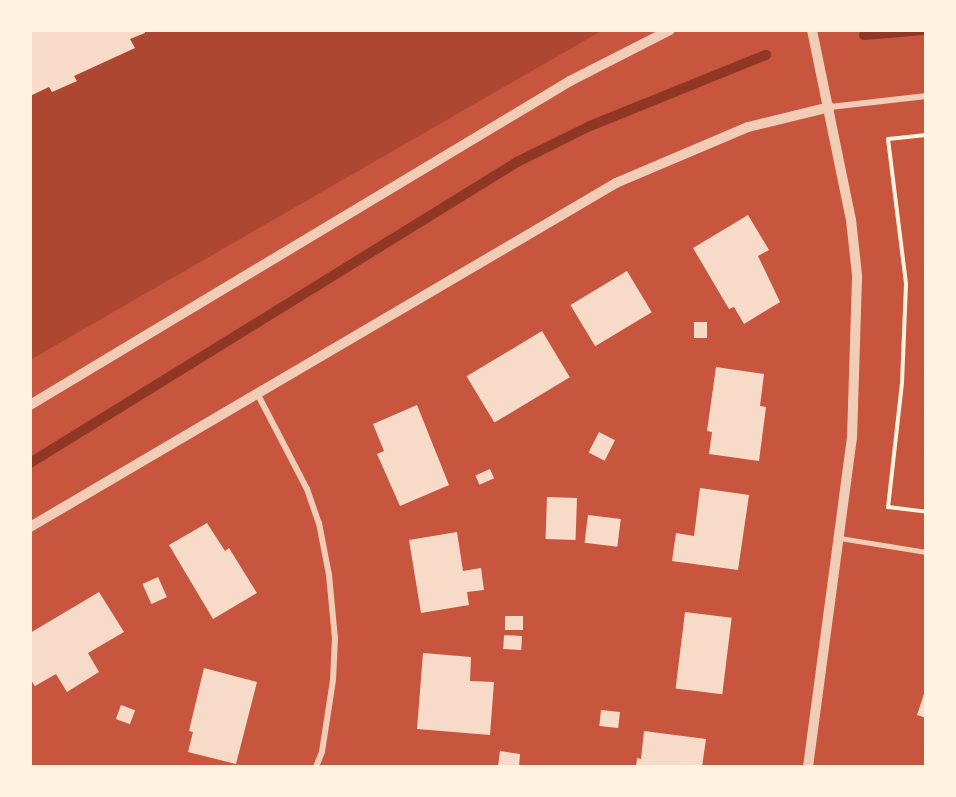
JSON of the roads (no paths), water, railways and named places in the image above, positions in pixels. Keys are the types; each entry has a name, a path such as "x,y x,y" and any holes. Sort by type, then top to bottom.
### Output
{"street":[{"path":"30,405 570,81 670,30"},
{"path":"807,767 852,438 857,275 851,220 830,107 812,30"},
{"path":"30,527 616,183 748,127 830,107 926,96"},
{"path":"257,393 306,489 319,523 329,575 335,638 333,680 322,752 316,767"}],"lane":[{"path":"838,537 926,552"}],"waterway":[{"path":"864,35 923,30"},
{"path":"30,463 517,162 590,126 766,55"}]}
